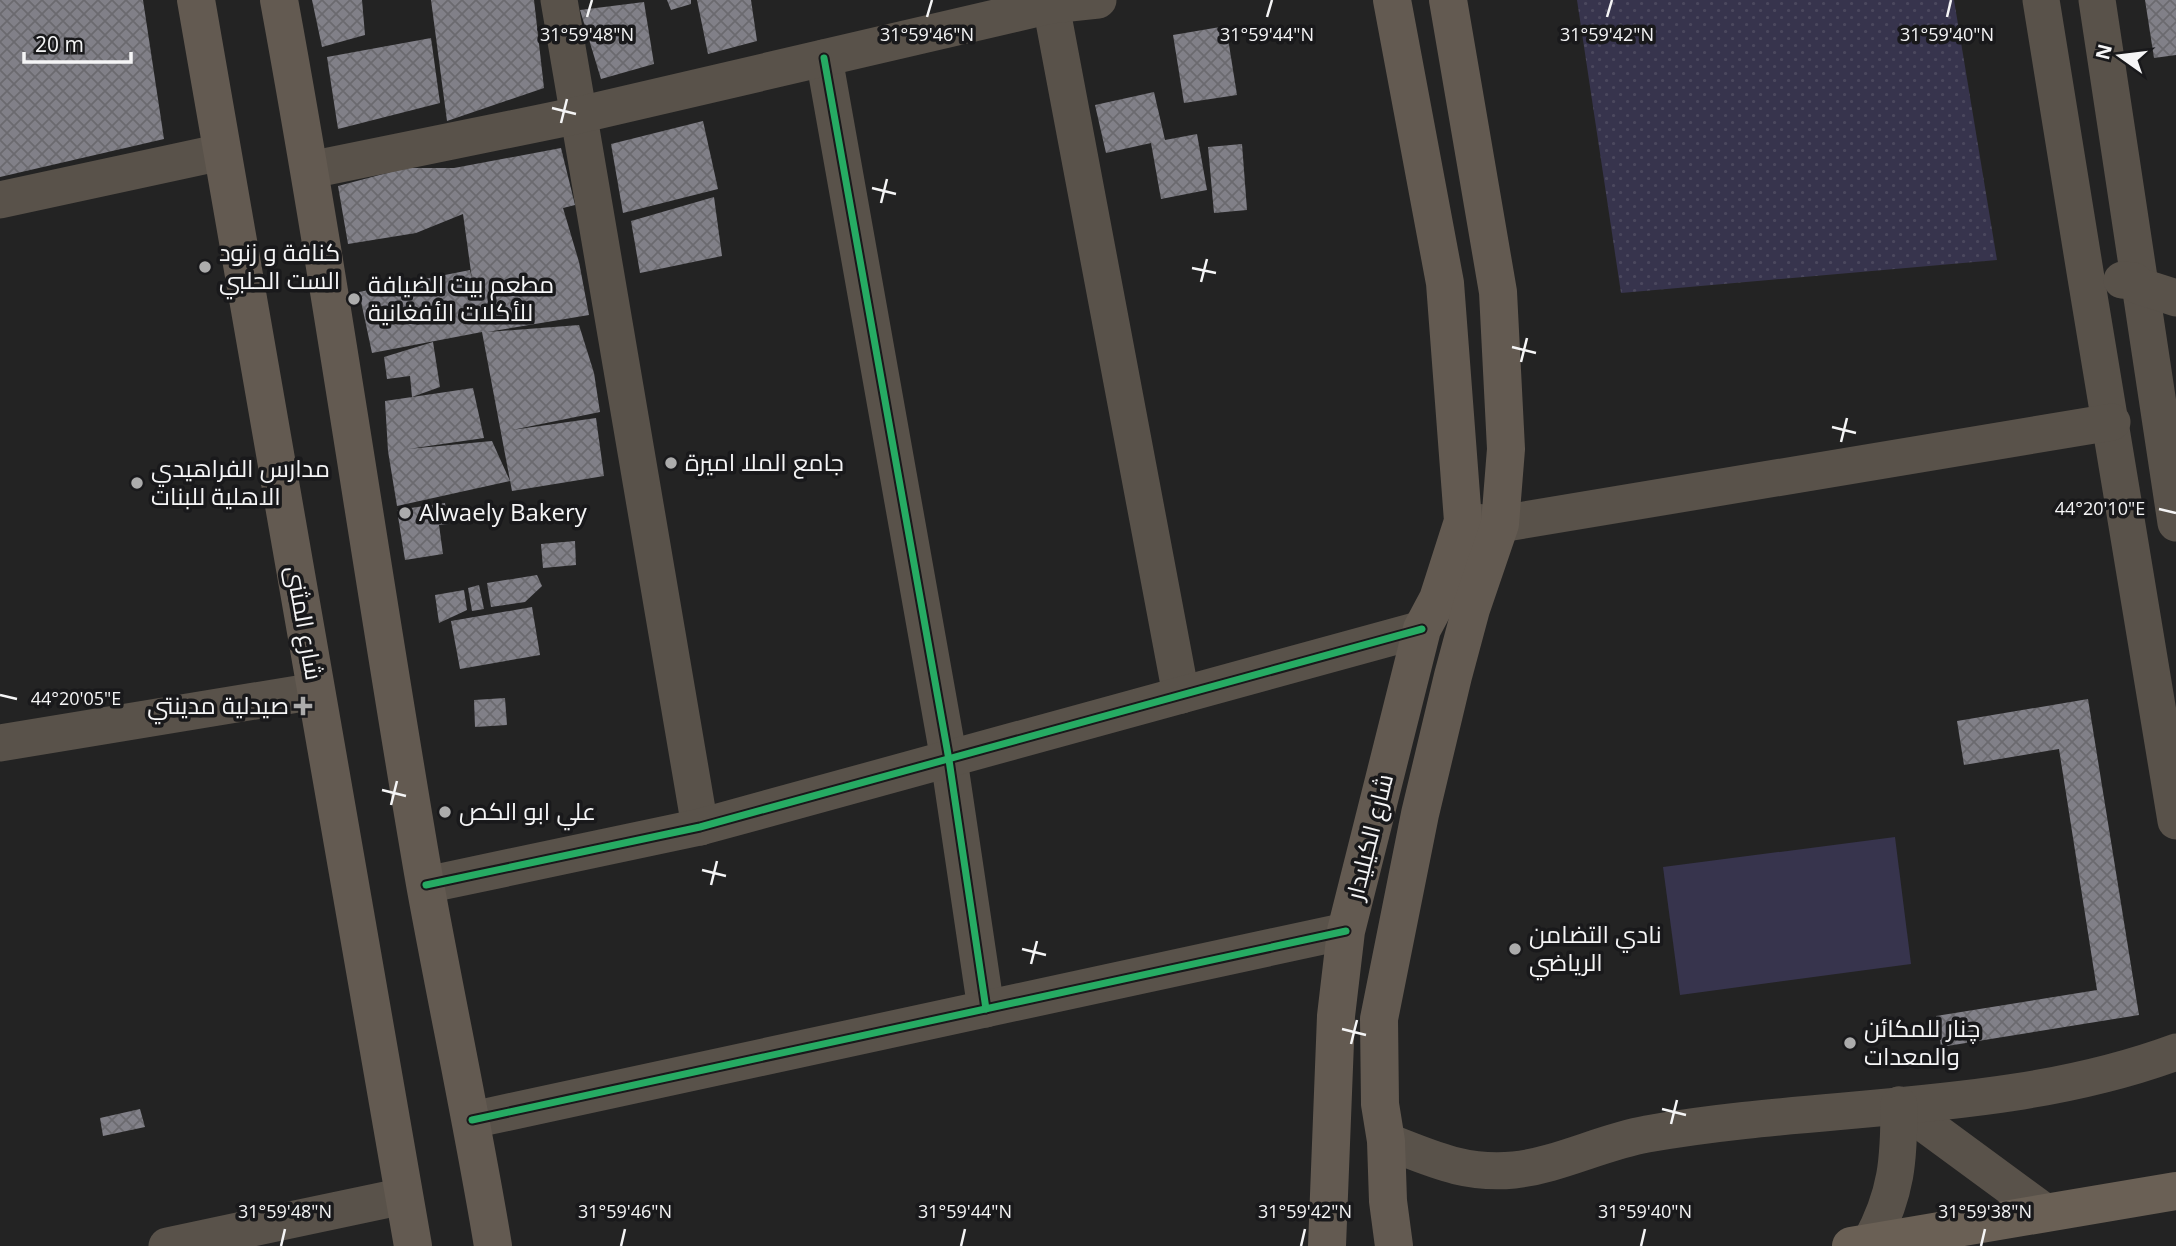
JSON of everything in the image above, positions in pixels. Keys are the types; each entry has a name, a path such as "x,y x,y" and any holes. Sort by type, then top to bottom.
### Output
{"highway":[{"path":"1860,1244 2176,1191"}],"main road":[{"name":"شارع المثنى","path":"196,0 413,1246"},
{"path":"279,0 310,170 426,885 472,1120 493,1246"},
{"path":"1392,0 1445,283 1481,523"},
{"path":"1448,0 1498,292 1506,449 1481,523"},
{"name":"شارع الكيليدار","path":"1395,1246 1388,1201 1387,1141 1380,1104 1379,1019 1420,814 1471,609 1481,523"},
{"name":"شارع الكيليدار","path":"1326,1246 1336,1016 1346,931 1422,629 1481,523"}],"street":[{"path":"559,0 700,827"},
{"path":"310,170 579,115 1051,3 1098,0"},
{"path":"2041,0 2086,288 2112,422 2176,821"},
{"path":"2097,0 2176,523"},
{"path":"1051,3 1181,695"},
{"path":"824,58 950,760 986,1009"},
{"path":"0,200 222,152"},
{"path":"2086,288 2115,280 2134,281 2139,286 2176,298"},
{"path":"1481,523 2112,422"},
{"path":"426,885 700,827 1422,629"},
{"path":"0,743 316,691"},
{"path":"472,1120 1346,931"},
{"path":"1387,1141 1462,1170 1515,1170 1646,1134 2040,1087 2127,1070 2176,1052"},
{"path":"1899,1105 2046,1213"},
{"path":"1860,1244 1884,1218 1899,1163 1899,1105"},
{"path":"167,1246 404,1196"}],"shaded area":[{"path":"1577,0 1954,0 1997,260 1621,293"},
{"path":"1895,837 1911,964 1680,995 1663,867"}],"building":[{"path":"0,0 143,0 164,139 0,177"},
{"path":"312,0 362,0 365,35 322,47"},
{"path":"431,0 534,0 544,88 447,121"},
{"path":"667,0 691,0 691,4 671,10"},
{"path":"697,0 751,0 757,41 708,54"},
{"path":"2145,0 2176,0 2176,55 2154,58"},
{"path":"644,2 654,64 601,79 580,10"},
{"path":"1226,26 1237,95 1184,103 1173,35"},
{"path":"431,38 440,103 338,129 327,57"},
{"path":"1154,92 1165,140 1197,134 1207,190 1161,199 1151,143 1106,153 1095,105"},
{"path":"703,121 718,189 623,213 611,144"},
{"path":"1242,144 1247,210 1214,213 1208,147"},
{"path":"561,148 575,205 563,208 579,262 589,315 487,332 579,325 594,373 600,412 512,430 596,418 604,476 512,491 482,332 372,353 359,292 470,270 472,279 463,214 416,233 348,244 338,186 406,168 454,168"},
{"path":"714,197 722,256 640,273 631,221"},
{"path":"433,342 440,387 412,397 410,376 387,379 384,357"},
{"path":"473,388 484,438 408,449 492,441 510,481 397,506 388,451 385,401"},
{"path":"445,503 448,524 439,525 443,554 405,560 397,510"},
{"path":"575,541 576,565 543,568 541,544"},
{"path":"537,575 542,586 525,602 491,607 487,583"},
{"path":"479,585 484,609 472,611 468,588"},
{"path":"464,590 467,610 439,623 435,595"},
{"path":"532,607 540,655 460,669 451,621"},
{"path":"505,698 507,725 475,727 474,700"},
{"path":"2088,699 2139,1015 1941,1047 1936,1016 2097,990 2059,749 1964,765 1957,721"},
{"path":"140,1109 145,1127 103,1136 100,1118"}],"cycle path":[{"path":"824,58 949,760 986,1009"},
{"path":"426,885 700,827 1422,629"},
{"path":"472,1120 1346,931"}],"place":[{"name":"كنافة و زنود الست الحلبي","path":"205,267"},
{"name":"مطعم بيت الضيافة للأكلات الأفغانية","path":"354,299"},
{"name":"جامع الملا اميرة","path":"671,463"},
{"name":"مدارس الفراهيدي الاهلية للبنات","path":"137,483"},
{"name":"Alwaely Bakery","path":"405,513"},
{"name":"صيدلية مدينتي","path":"303,706"},
{"name":"علي ابو الكص","path":"445,812"},
{"name":"نادي التضامن الرياضي","path":"1515,949"},
{"name":"چنار للمكائن والمعدات","path":"1850,1043"}]}
